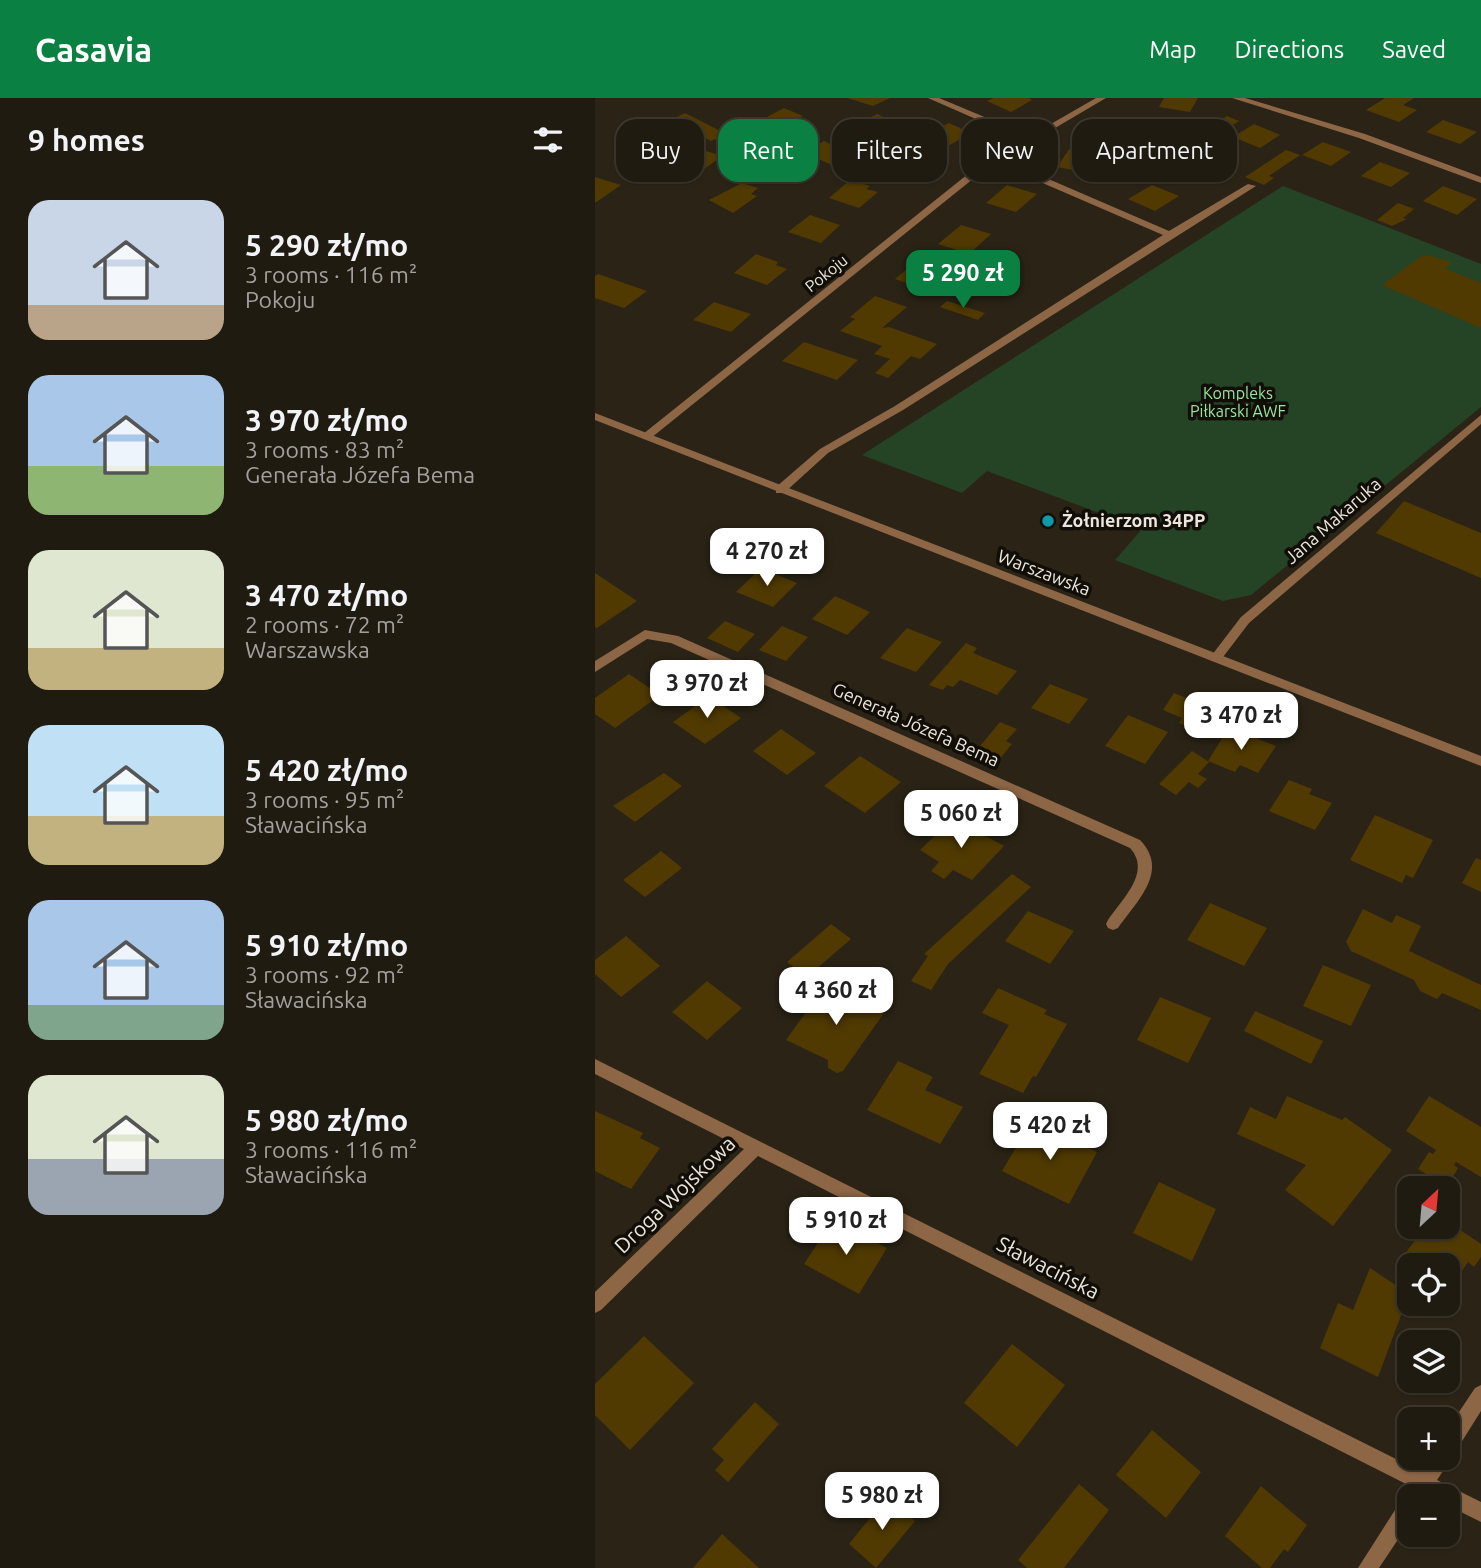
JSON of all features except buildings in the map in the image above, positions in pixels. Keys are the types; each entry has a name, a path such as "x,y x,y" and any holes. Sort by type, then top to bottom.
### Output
{"street":[{"path":"932,98 982,119"},
{"path":"1236,98 1361,135 1481,180"},
{"name":"Pokoju","path":"1058,123 1099,99"},
{"name":"Pokoju","path":"646,436 964,182"},
{"path":"1048,182 1170,235"},
{"path":"780,490 824,451 899,408 1251,186"},
{"name":"Warszawska","path":"595,416 1481,761"},
{"name":"Jana Makaruka","path":"1216,658 1245,620 1481,418"},
{"name":"Generała Józefa Bema","path":"595,667 645,634 674,639 1135,844 1146,853 1149,862 1145,876 1113,924"},
{"name":"Sławacińska","path":"595,1066 1410,1484"},
{"name":"Droga Wojskowa","path":"595,1304 757,1147"},
{"path":"1460,1427 1481,1394"},
{"name":"Sławacińska","path":"1460,1503 1481,1511"},
{"path":"1368,1568 1397,1524"}],"green space":[{"name":"Kompleks Piłkarski AWF","path":"1283,186 1481,264 1481,407 1251,595 1223,601 1115,560 1142,529 987,471 962,493 862,455"}],"place":[{"name":"Żołnierzom 34PP","path":"1048,521"}]}
